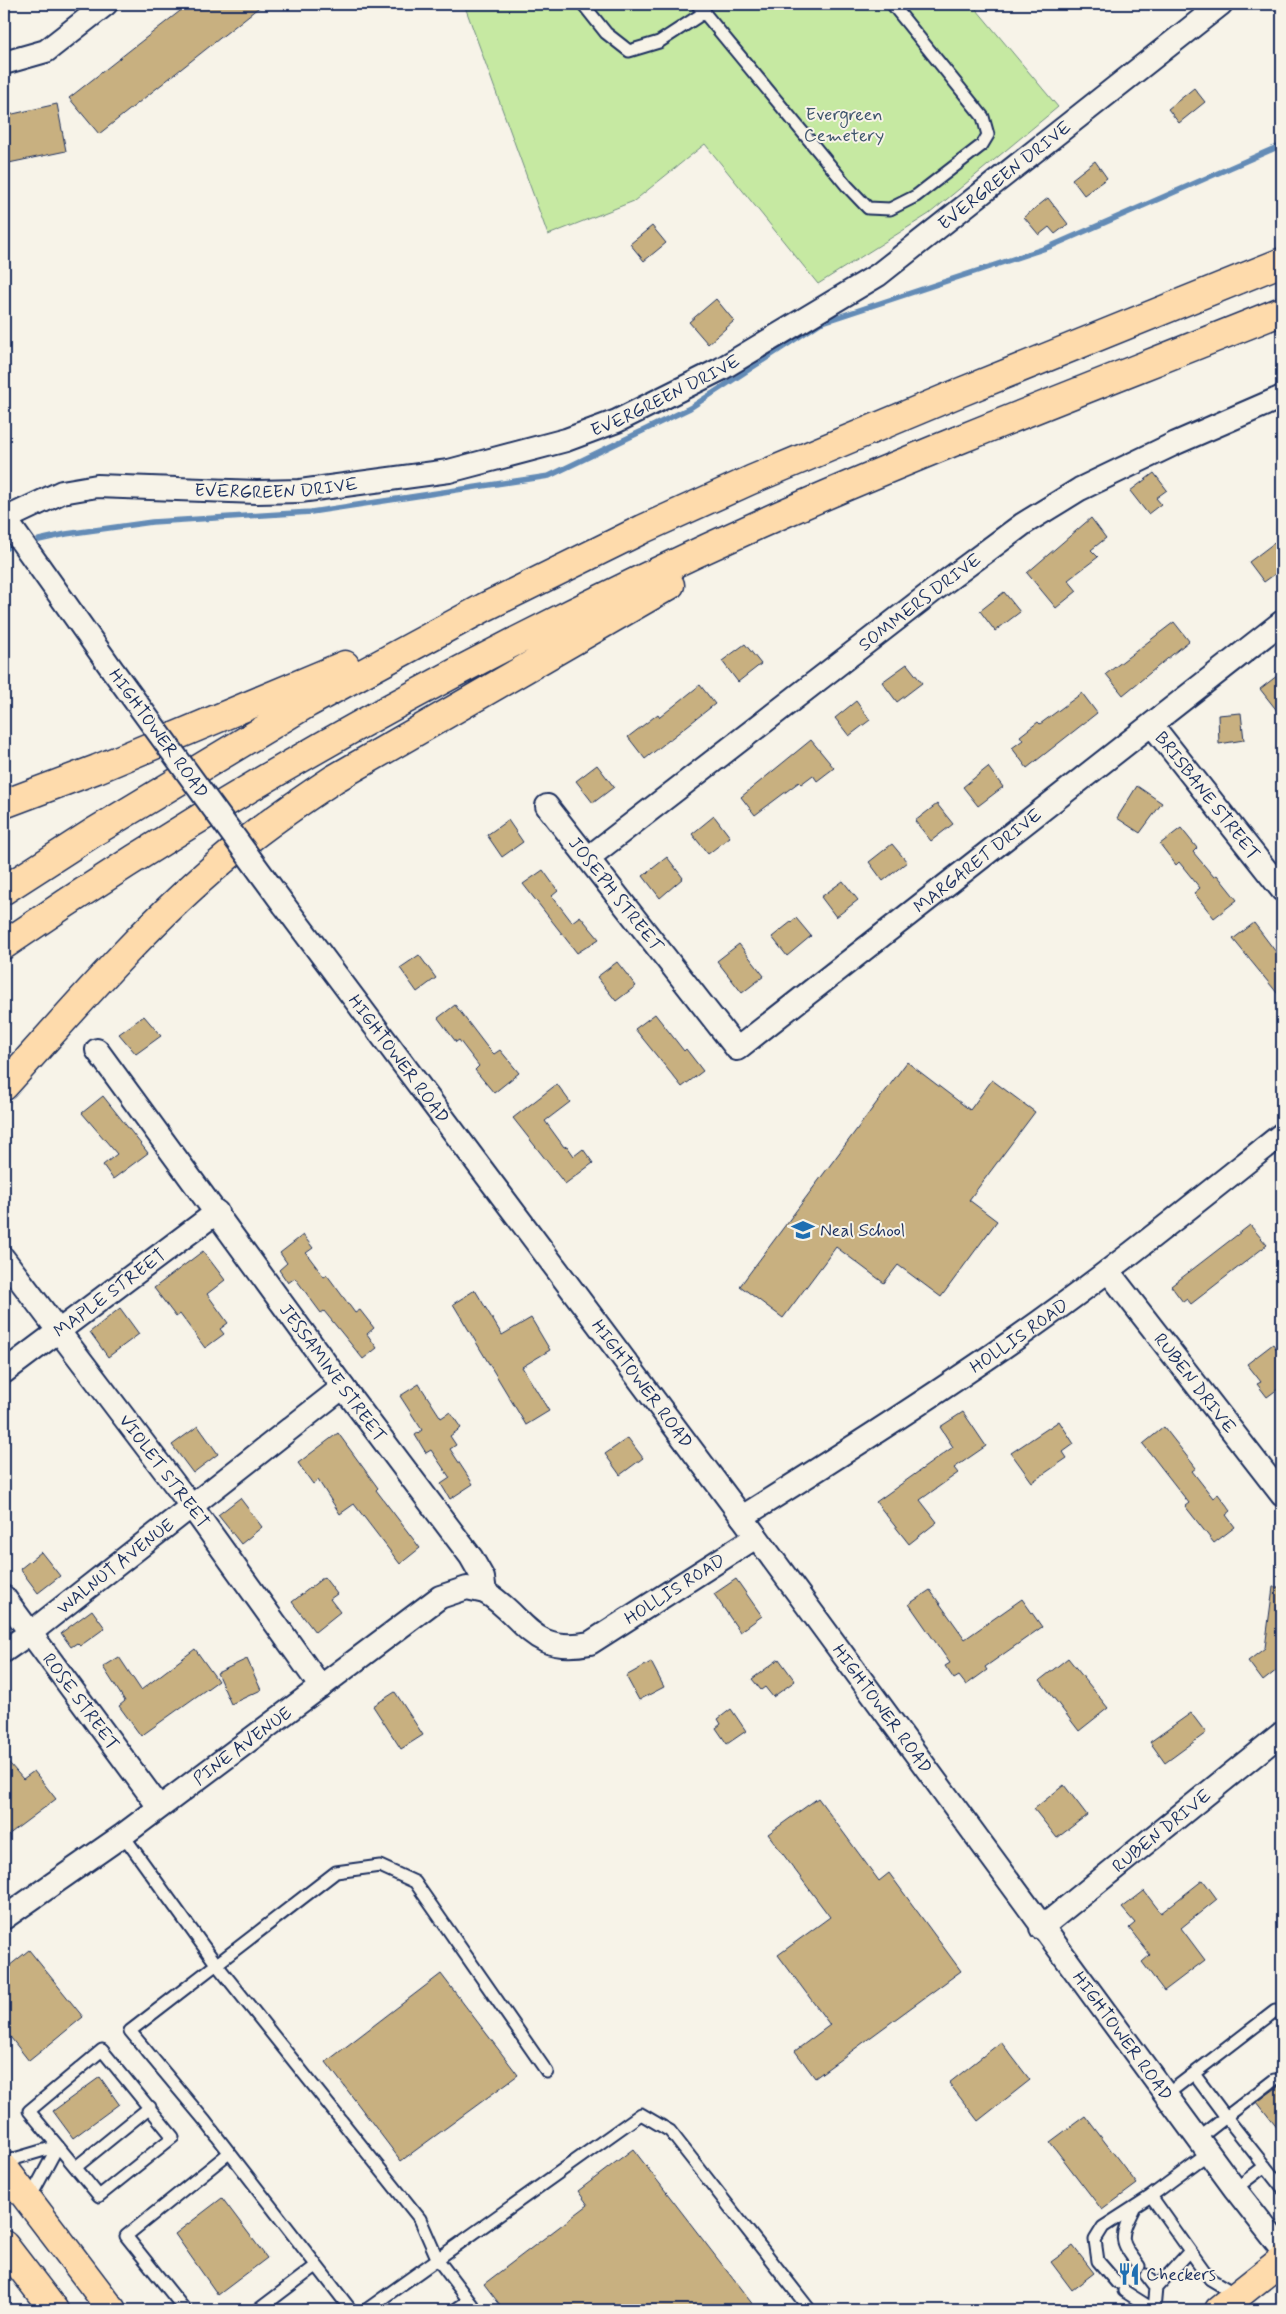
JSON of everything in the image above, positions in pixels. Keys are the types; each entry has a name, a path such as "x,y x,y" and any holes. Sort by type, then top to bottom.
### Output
{"main road":[{"path":"4,890 94,832 308,703 485,607 643,529 751,480 961,392 1282,262"},
{"path":"4,946 170,837 338,738 470,666 576,612 789,512 918,457 1282,311"},
{"path":"4,1086 156,922 223,860 295,805 334,779 677,580 789,512"},
{"path":"4,804 97,769 485,607"},
{"path":"4,2168 112,2310"},
{"path":"4,2245 54,2310"},
{"path":"1228,2303 1282,2260"}],"street":[{"path":"4,63 46,51 106,4"},
{"name":"EVERGREEN DRIVE","path":"4,518 62,492 97,486 257,492 291,491 440,473 557,442 617,421 721,369 878,275 1221,4"},
{"name":"SOMMERS DRIVE","path":"588,858 933,591 1023,524 1080,489 1176,443 1282,397"},
{"name":"HIGHTOWER ROAD","path":"4,518 284,905 742,1517 1041,1928 1235,2189 1282,2248"},
{"name":"MARGARET DRIVE","path":"686,984 738,1049 1282,622"},
{"name":"BRISBANE STREET","path":"1152,725 1282,890"},
{"name":"JOSEPH STREET","path":"547,806 686,984"},
{"name":"JESSAMINE STREET","path":"97,1050 343,1387 471,1557 483,1578 485,1592"},
{"name":"HOLLIS ROAD","path":"742,1517 943,1388 1108,1271 1282,1134"},
{"name":"MAPLE STREET","path":"4,1372 217,1212"},
{"name":"VIOLET STREET","path":"4,1259 192,1507 321,1687"},
{"name":"RUBEN DRIVE","path":"1108,1271 1282,1495"},
{"name":"WALNUT AVENUE","path":"4,1651 30,1633 192,1507 343,1387"},
{"name":"HOLLIS ROAD","path":"485,1592 502,1603 532,1634 542,1641 574,1647 595,1640 756,1536"},
{"name":"PINE AVENUE","path":"4,1918 123,1835 440,1596 467,1588 485,1592"},
{"name":"ROSE STREET","path":"4,1597 159,1807"},
{"name":"RUBEN DRIVE","path":"1041,1928 1282,1733"}],"lane":[{"path":"583,4 606,33 628,51 659,42 701,8 846,186 868,208 890,209 916,196 982,145 988,135 983,117 892,4"},
{"path":"123,1835 217,1965 420,2219 438,2260 476,2310"},
{"path":"351,2310 229,2153 130,2031 336,1872 380,1866 415,1882 547,2072"},
{"path":"1166,2095 1275,2012"},
{"path":"102,2050 173,2137 127,2167 99,2196 58,2146 29,2111 102,2050"},
{"path":"1194,2074 1282,2188"},
{"path":"1190,2251 1156,2288 1154,2310 1121,2287 1098,2261 1095,2240 1103,2227 1151,2196 1203,2146 1226,2117 1274,2080"},
{"path":"76,2168 131,2129 150,2107"},
{"path":"366,2310 641,2114 670,2131 810,2310"},
{"path":"4,2162 58,2146"},
{"path":"29,2200 58,2146"},
{"path":"185,2310 126,2236 229,2153"},
{"path":"1235,2189 1265,2166"},
{"path":"1151,2196 1228,2303"},
{"path":"1135,2206 1124,2229 1123,2246 1156,2288"},
{"path":"258,2310 316,2266"},
{"path":"455,2310 468,2300"}],"green space":[{"name":"Evergreen Cemetery","path":"464,4 972,4 1058,107 929,214 818,284 705,144 634,201 548,235"}],"building":[{"path":"189,4 263,4 99,134 69,98"},
{"path":"1194,88 1205,102 1179,123 1168,109"},
{"path":"57,104 66,151 4,164 4,116"},
{"path":"1095,161 1107,178 1084,195 1072,179"},
{"path":"1048,198 1068,224 1055,234 1049,227 1039,235 1024,217"},
{"path":"652,226 666,243 644,261 630,244"},
{"path":"716,299 734,321 708,344 689,322"},
{"path":"1154,473 1167,490 1156,498 1161,504 1148,514 1130,491"},
{"path":"1091,518 1106,538 1091,550 1098,557 1068,580 1077,591 1056,608 1027,573"},
{"path":"1274,543 1282,555 1282,569 1264,582 1249,562"},
{"path":"1004,592 1020,612 995,631 980,611"},
{"path":"1174,622 1189,641 1123,695 1106,674"},
{"path":"745,644 761,664 738,682 722,661"},
{"path":"907,664 922,683 897,702 882,682"},
{"path":"1282,672 1282,717 1260,689"},
{"path":"700,685 715,704 645,759 628,737 658,714 660,717"},
{"path":"1082,693 1097,713 1027,768 1012,748 1023,740 1020,736 1038,722 1040,724"},
{"path":"856,701 870,720 849,736 835,718"},
{"path":"1241,713 1244,740 1219,744 1218,715"},
{"path":"811,740 834,768 817,781 813,775 801,784 799,782 755,815 741,797"},
{"path":"597,765 614,787 593,803 576,781"},
{"path":"988,767 1003,787 978,806 963,787"},
{"path":"1137,786 1162,803 1140,833 1117,818"},
{"path":"937,804 953,824 931,841 915,821"},
{"path":"714,816 730,837 708,854 692,834"},
{"path":"508,820 523,842 502,857 487,835"},
{"path":"1181,828 1197,848 1193,852 1214,877 1217,875 1237,900 1214,918 1194,893 1200,888 1179,862 1176,865 1160,844"},
{"path":"892,844 907,862 883,881 869,862"},
{"path":"667,857 683,878 660,898 643,876"},
{"path":"543,870 558,891 552,896 572,922 580,916 599,939 577,953 523,884"},
{"path":"843,881 858,900 836,917 821,897"},
{"path":"796,918 811,936 787,956 772,937"},
{"path":"1254,923 1282,960 1282,999 1233,939"},
{"path":"739,944 764,976 742,993 717,961"},
{"path":"419,955 436,978 417,992 400,968"},
{"path":"617,962 636,986 616,1001 597,977"},
{"path":"455,1005 487,1047 494,1054 500,1050 519,1073 494,1093 475,1070 479,1066 459,1040 456,1042 438,1018"},
{"path":"655,1014 684,1051 686,1049 703,1071 682,1087 635,1029"},
{"path":"144,1016 161,1036 136,1054 119,1034"},
{"path":"907,1062 970,1110 992,1080 1035,1112 969,1200 997,1221 941,1297 898,1265 884,1283 836,1247 783,1318 740,1286"},
{"path":"557,1084 570,1102 545,1121 564,1147 567,1146 574,1156 583,1149 593,1163 565,1184 513,1118"},
{"path":"103,1096 148,1153 113,1179 103,1165 117,1154 82,1113"},
{"path":"1250,1225 1267,1245 1191,1304 1187,1299 1183,1302 1171,1286"},
{"path":"303,1235 313,1248 306,1253 324,1277 327,1275 355,1313 360,1310 374,1328 367,1334 377,1348 363,1359 324,1311 321,1313 295,1278 288,1283 279,1270 287,1263 280,1253"},
{"path":"203,1251 225,1280 207,1294 228,1323 220,1329 224,1334 205,1348 180,1314 176,1317 154,1288"},
{"path":"475,1290 502,1335 531,1318 550,1350 522,1367 549,1411 526,1425 453,1304"},
{"path":"120,1308 139,1334 108,1357 90,1332"},
{"path":"1273,1344 1282,1357 1282,1386 1267,1397 1257,1384 1261,1382 1247,1364"},
{"path":"419,1384 441,1418 450,1412 461,1428 450,1436 456,1445 450,1449 473,1484 450,1499 441,1484 450,1478 431,1450 426,1453 415,1435 422,1430 400,1396"},
{"path":"963,1412 986,1446 954,1468 958,1473 920,1500 937,1522 909,1544 876,1502 953,1447 940,1427"},
{"path":"1059,1421 1074,1444 1063,1452 1067,1458 1032,1482 1011,1453"},
{"path":"198,1426 218,1454 193,1473 172,1445"},
{"path":"1164,1427 1196,1468 1192,1471 1213,1498 1218,1494 1231,1511 1226,1515 1235,1527 1214,1543 1185,1506 1189,1503 1143,1444"},
{"path":"338,1433 378,1488 376,1490 420,1548 400,1564 354,1504 340,1514 318,1480 313,1484 298,1463"},
{"path":"628,1438 643,1458 620,1475 605,1454"},
{"path":"240,1498 262,1527 241,1544 218,1515"},
{"path":"41,1552 60,1576 38,1593 20,1569"},
{"path":"324,1577 337,1594 330,1599 340,1612 315,1632 292,1602"},
{"path":"736,1579 762,1616 740,1632 714,1594"},
{"path":"1273,1587 1282,1587 1282,1666 1263,1681 1248,1661 1265,1648"},
{"path":"930,1590 965,1639 1022,1599 1042,1627 985,1667 987,1670 966,1685 959,1676 954,1679 945,1666 950,1663 909,1604"},
{"path":"92,1610 105,1628 80,1646 77,1643 71,1647 61,1633"},
{"path":"195,1649 218,1681 141,1736 119,1706 125,1701 103,1667 119,1657 141,1690"},
{"path":"1068,1658 1108,1708 1079,1731 1040,1680"},
{"path":"247,1659 261,1690 231,1704 217,1673"},
{"path":"779,1659 795,1681 773,1697 765,1687 761,1690 752,1679"},
{"path":"651,1662 664,1687 639,1700 626,1676"},
{"path":"395,1692 423,1735 401,1749 373,1706"},
{"path":"731,1709 746,1731 727,1744 716,1728 721,1724 718,1719"},
{"path":"1191,1713 1206,1733 1165,1763 1150,1742"},
{"path":"4,1757 23,1779 34,1771 56,1799 4,1838"},
{"path":"1064,1785 1087,1815 1057,1838 1034,1809"},
{"path":"818,1798 879,1881 889,1873 961,1971 815,2078 795,2051 830,2025 778,1955 830,1917 768,1834"},
{"path":"1203,1880 1217,1899 1181,1928 1205,1960 1164,1991 1142,1962 1150,1955 1129,1928 1135,1923 1122,1908 1144,1891 1161,1913"},
{"path":"29,1950 83,2017 29,2061 4,2029 4,1970"},
{"path":"441,1974 518,2075 401,2161 326,2062"},
{"path":"1001,2042 1030,2080 978,2121 949,2083"},
{"path":"100,2077 119,2104 73,2138 53,2111"},
{"path":"1281,2079 1282,2134 1257,2102 1279,2086"},
{"path":"1085,2116 1137,2184 1102,2210 1050,2142"},
{"path":"633,2149 757,2310 504,2310 484,2284 588,2205 578,2191"},
{"path":"222,2198 267,2258 218,2295 175,2234"},
{"path":"1073,2246 1094,2273 1072,2290 1051,2262"}],"waterway":[{"path":"39,540 66,534 152,522 311,512 549,476 690,408 820,323 1049,247 1282,145"}],"place":[{"name":"Neal School","path":"803,1230"},
{"name":"Checkers","path":"1129,2274"}]}
